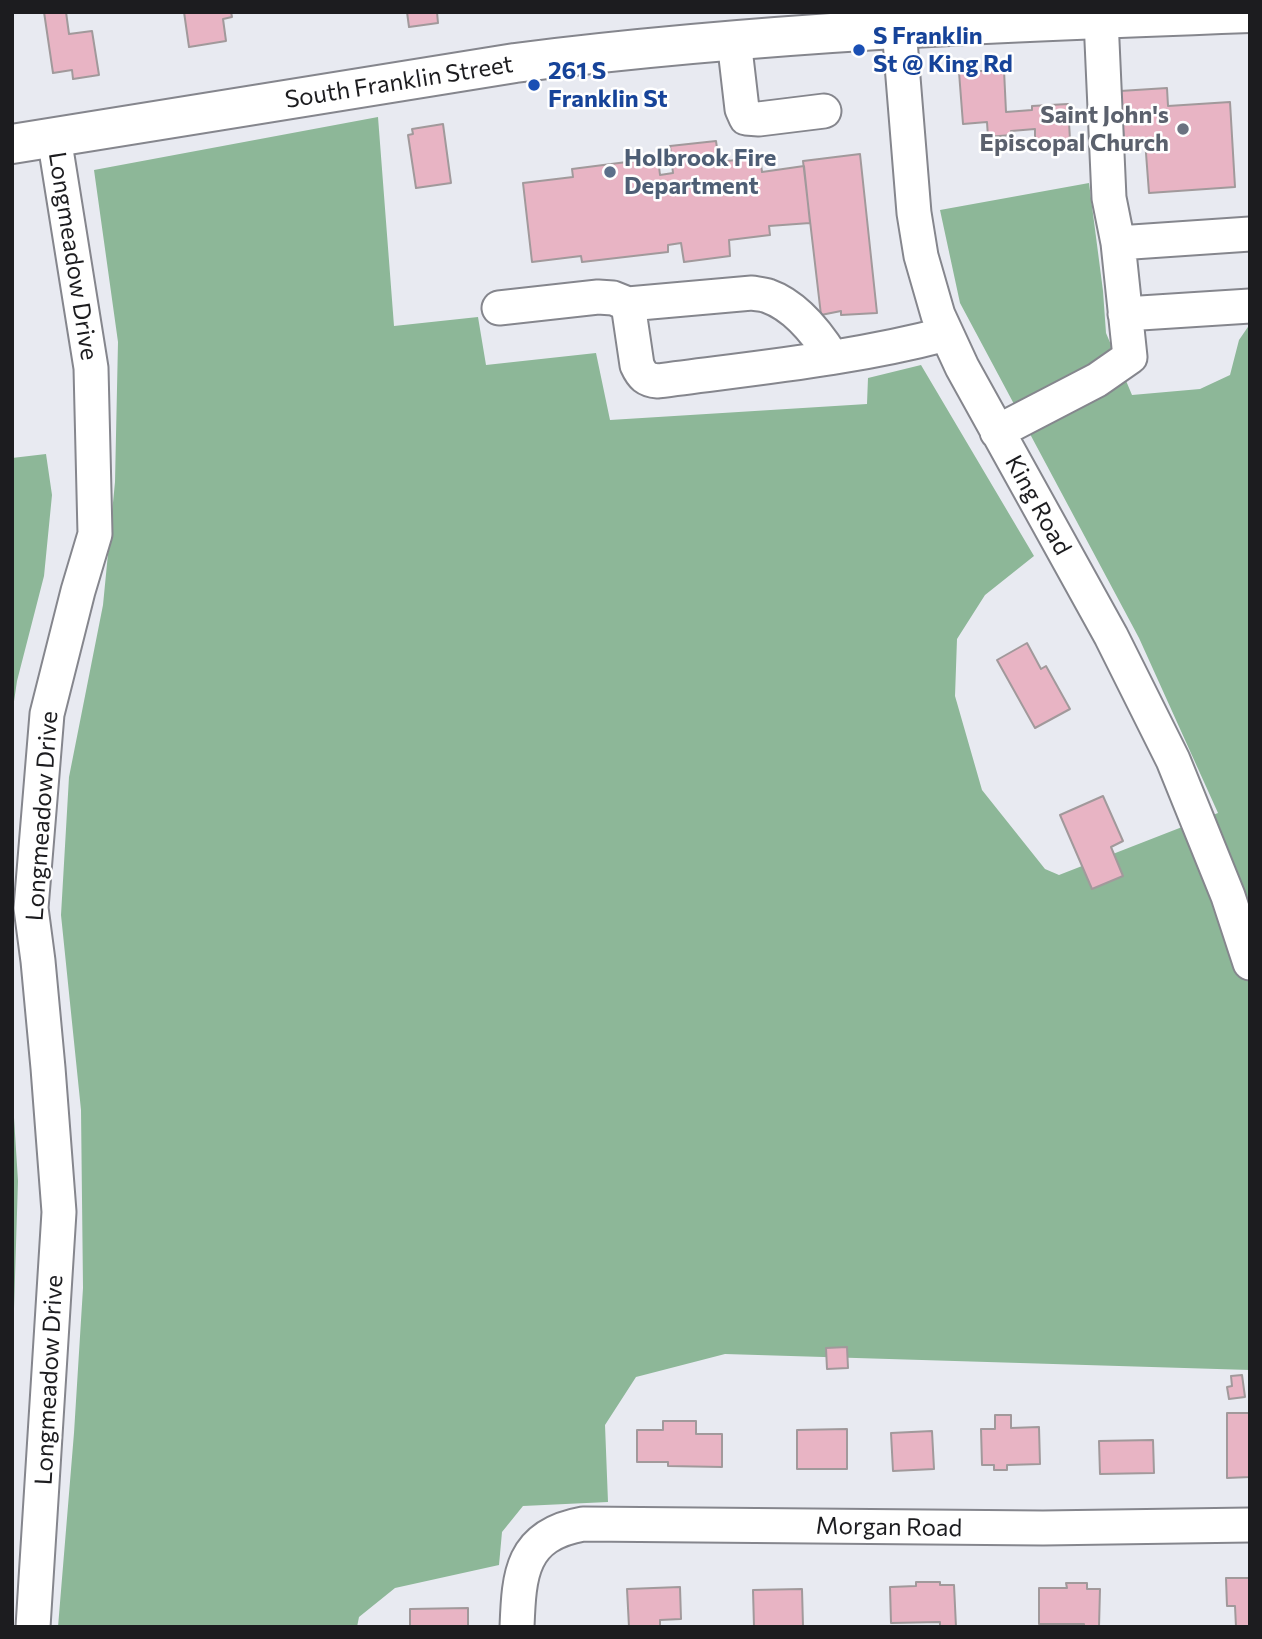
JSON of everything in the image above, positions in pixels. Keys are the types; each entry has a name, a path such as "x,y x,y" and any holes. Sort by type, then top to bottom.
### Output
{"main road":[{"name":"South Franklin Street","path":"12,144 574,55 899,28 1250,13"}],"street":[{"path":"997,432 1097,380 1130,357 1118,243 1109,198 1101,19"},
{"name":"King Road","path":"899,28 914,213 926,276 938,315 997,432 1111,636 1173,760 1228,896 1250,963"},
{"path":"734,40 742,109 746,118 759,119 824,111"},
{"name":"Longmeadow Drive","path":"33,1627 59,1212 47,1055 31,908 47,714 95,534 91,368 54,137"},
{"path":"1118,243 1250,234"},
{"path":"499,308 598,297 613,298 628,304 751,293 767,296 796,313 821,339 832,357"},
{"path":"628,304 637,365 641,374 649,380 658,381 879,350 946,334"},
{"path":"1125,314 1250,306"},
{"name":"Morgan Road","path":"517,1627 522,1569 528,1557 545,1538 568,1527 590,1524 1043,1528 1250,1525"}],"green space":[{"path":"378,117 394,326 478,317 486,365 596,353 610,420 867,404 868,378 921,365 1034,556 985,595 957,639 955,696 982,790 1045,869 1059,875 1218,813 1139,638 960,303 940,210 1089,183 1106,333 1132,395 1200,389 1230,375 1239,340 1250,324 1250,1370 725,1354 636,1377 605,1425 608,1502 523,1506 502,1532 499,1565 395,1588 359,1617 357,1627 58,1627 83,1288 81,1110 61,915 69,777 103,605 115,482 118,342 94,170"},
{"path":"46,454 52,495 44,576 17,681 12,715 12,458"},
{"path":"12,1086 18,1181 12,1372"}],"building":[{"path":"44,12 66,12 69,34 92,31 99,75 73,79 72,70 53,73"},
{"path":"184,12 231,12 232,17 223,19 226,41 189,47"},
{"path":"407,12 437,12 438,23 409,27"},
{"path":"1004,70 1006,112 1032,110 1032,106 1068,104 1070,140 1035,142 1035,129 988,137 987,122 963,124 959,72"},
{"path":"1167,88 1168,106 1230,102 1235,187 1149,193 1145,140 1124,142 1120,91"},
{"path":"443,124 451,183 416,188 408,135 413,134 412,129"},
{"path":"716,141 719,162 760,157 762,172 804,166 810,223 769,226 770,235 729,240 730,256 684,262 681,243 668,245 668,252 582,262 581,256 532,262 523,183 573,177 572,169 658,158 660,175 673,173 670,146"},
{"path":"860,154 877,313 841,315 841,311 821,315 803,161"},
{"path":"1027,643 1041,669 1046,666 1070,709 1035,728 997,660"},
{"path":"1103,796 1123,841 1111,847 1123,876 1092,889 1060,815"},
{"path":"847,1347 848,1368 827,1369 826,1348"},
{"path":"1242,1375 1245,1397 1229,1399 1227,1387 1232,1386 1231,1376"},
{"path":"1227,1413 1250,1413 1250,1477 1227,1478"},
{"path":"995,1415 1011,1415 1011,1428 1039,1427 1040,1464 1007,1465 1007,1470 994,1470 994,1465 982,1465 981,1429 995,1429"},
{"path":"663,1421 696,1421 696,1434 722,1434 722,1467 668,1466 668,1462 637,1462 637,1430 663,1430"},
{"path":"847,1429 847,1469 797,1469 797,1430"},
{"path":"932,1431 934,1469 893,1471 891,1433"},
{"path":"1153,1440 1154,1473 1100,1474 1099,1441"},
{"path":"1226,1578 1250,1578 1250,1627 1236,1627 1235,1606 1227,1606"},
{"path":"916,1582 954,1585 956,1627 940,1627 940,1622 891,1623 890,1587 916,1586"},
{"path":"1066,1583 1087,1583 1087,1589 1100,1589 1099,1627 1084,1627 1084,1624 1039,1624 1039,1588 1067,1588"},
{"path":"680,1587 681,1619 660,1620 660,1627 629,1627 627,1589"},
{"path":"802,1589 803,1626 754,1627 753,1590"},
{"path":"468,1608 468,1627 410,1627 410,1609"}],"place":[{"name":"S Franklin St @ King Rd","path":"859,50"},
{"name":"261 S Franklin St","path":"534,85"},
{"name":"Saint John's Episcopal Church","path":"1183,129"},
{"name":"Holbrook Fire Department","path":"610,172"}]}
